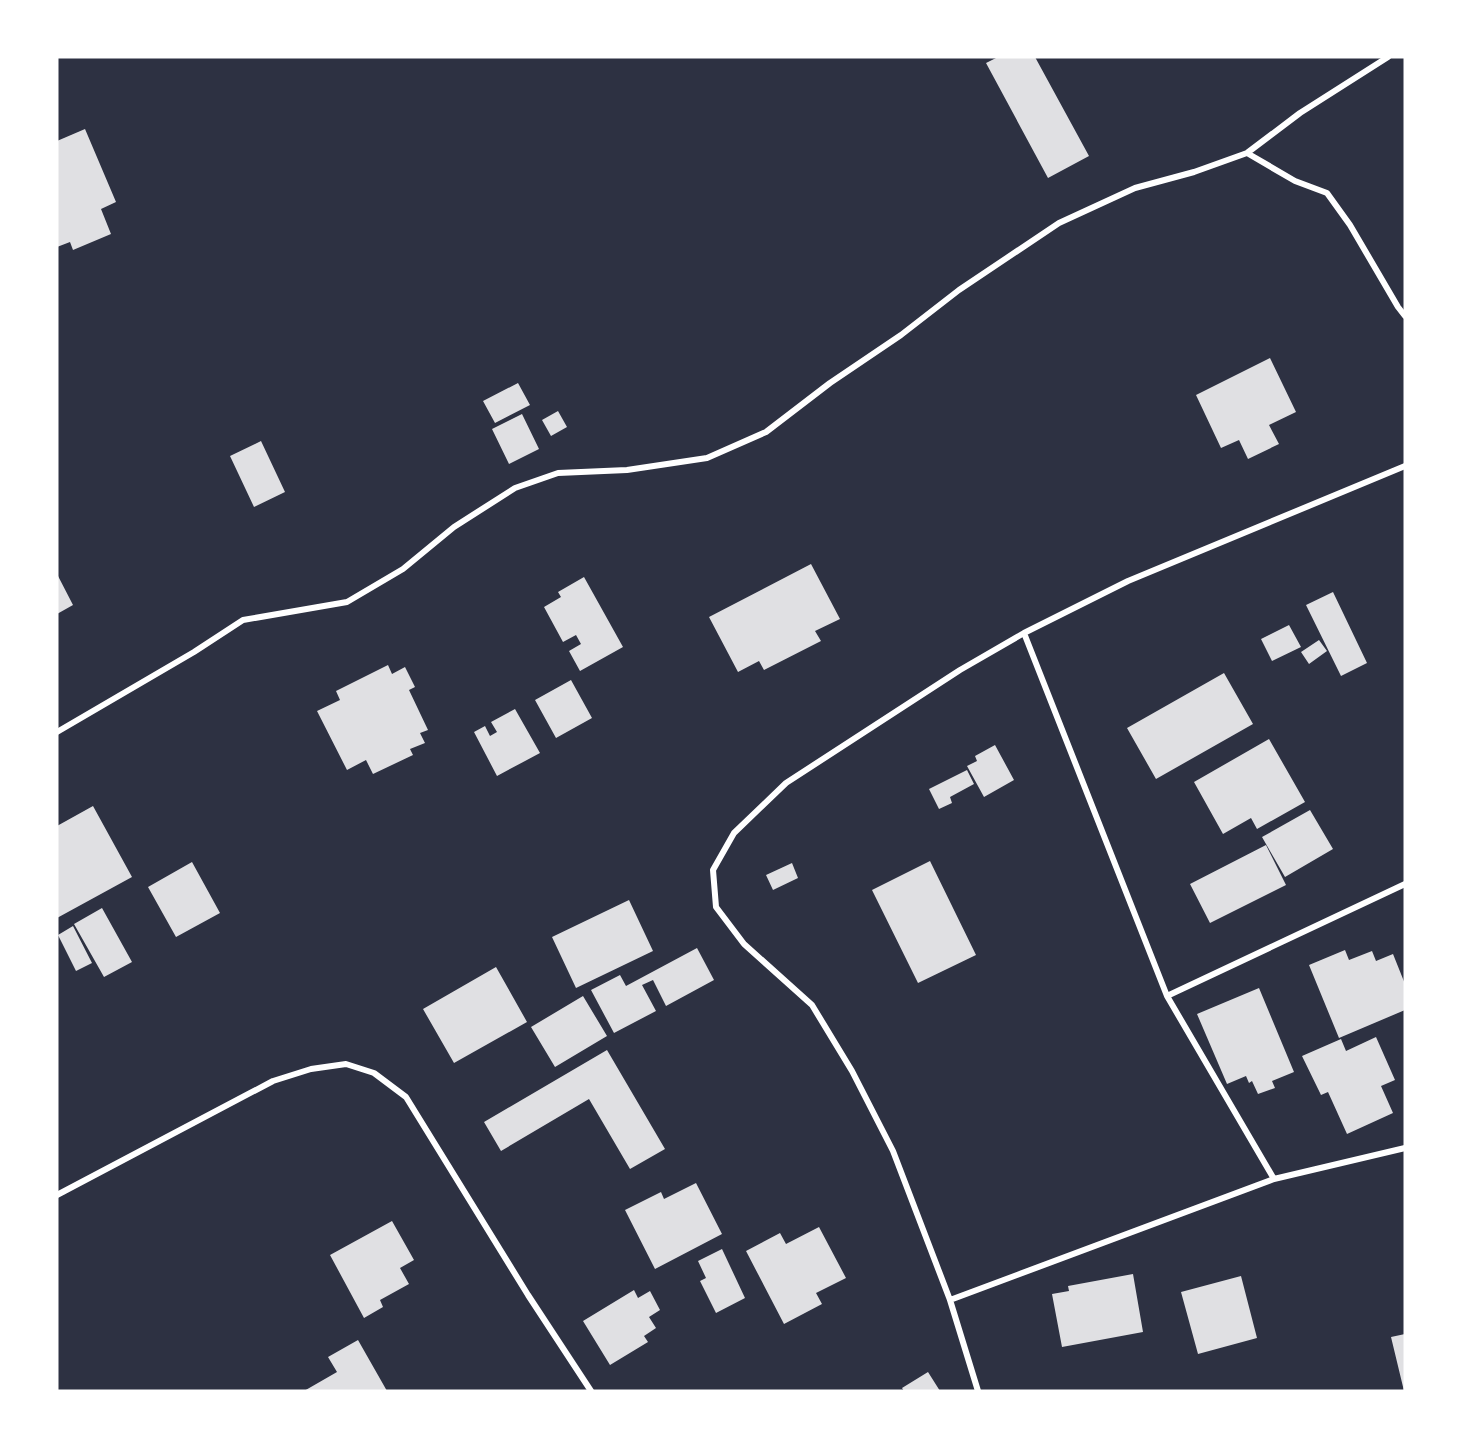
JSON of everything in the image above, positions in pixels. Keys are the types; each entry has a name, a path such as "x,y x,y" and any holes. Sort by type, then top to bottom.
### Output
{"street":[{"path":"57,732 194,652 243,620 347,602 403,568 454,527 515,488 558,472 627,470 706,458 766,432 830,383 901,335 958,290 1059,223 1135,188 1194,172 1246,153 1300,113 1388,57"},
{"path":"1246,153 1295,181 1327,194 1350,225 1405,316"},
{"path":"978,1391 950,1299 893,1151 852,1071 812,1005 744,944 716,907 713,870 734,833 786,783 960,670 1024,633 1128,581 1405,466"},
{"path":"1024,633 1167,996 1274,1179"},
{"path":"1167,996 1405,884"},
{"path":"57,1195 273,1081 311,1069 346,1064 374,1073 406,1097 528,1295 591,1391"},
{"path":"950,1299 1274,1179 1405,1148"}],"building":[{"path":"998,57 1035,57 1089,156 1048,178 986,63"},
{"path":"85,129 116,202 101,209 111,234 73,250 70,242 57,247 57,141"},
{"path":"1270,358 1296,412 1269,425 1279,444 1248,459 1239,440 1221,448 1196,395"},
{"path":"518,383 530,405 495,423 483,401"},
{"path":"558,411 567,427 551,436 542,420"},
{"path":"522,414 539,449 509,464 492,429"},
{"path":"261,441 285,492 254,507 230,456"},
{"path":"811,564 840,619 815,631 821,641 764,670 759,661 738,672 709,617"},
{"path":"57,574 73,605 57,614"},
{"path":"584,577 623,647 580,671 569,651 581,644 576,635 563,642 544,607 561,597 558,592"},
{"path":"1333,592 1367,663 1341,676 1306,605"},
{"path":"1289,625 1301,647 1272,661 1261,639"},
{"path":"1319,640 1327,651 1309,664 1301,652"},
{"path":"388,665 392,674 405,667 415,687 409,690 428,730 420,733 425,743 410,749 413,755 373,774 366,760 347,770 317,711 340,700 336,691"},
{"path":"1224,673 1253,724 1156,779 1127,728"},
{"path":"571,680 592,718 556,738 535,700"},
{"path":"515,709 540,753 497,776 474,732 485,726 490,736 497,732 491,722"},
{"path":"1269,739 1305,802 1257,829 1251,818 1223,834 1194,782"},
{"path":"995,745 1014,780 984,797 967,766 977,761 975,756"},
{"path":"967,770 974,784 950,797 952,803 939,809 929,789"},
{"path":"93,806 132,877 57,918 57,826"},
{"path":"1310,810 1333,849 1285,877 1262,837"},
{"path":"1266,845 1286,885 1210,923 1190,884"},
{"path":"930,861 976,955 918,983 872,890"},
{"path":"192,862 220,913 176,937 148,887"},
{"path":"792,863 798,878 773,890 766,875"},
{"path":"629,900 653,951 576,988 552,937"},
{"path":"102,908 132,962 104,977 74,924"},
{"path":"73,926 92,963 76,971 58,935"},
{"path":"697,948 714,980 666,1006 653,980 642,985 656,1011 614,1033 591,990 620,975 626,986"},
{"path":"1345,950 1349,960 1372,951 1376,961 1393,954 1405,984 1405,1010 1339,1038 1309,965"},
{"path":"496,967 527,1022 454,1063 423,1009"},
{"path":"1259,988 1294,1072 1272,1081 1275,1088 1258,1094 1252,1081 1249,1083 1246,1076 1227,1084 1197,1014"},
{"path":"583,996 607,1036 555,1067 531,1027"},
{"path":"1376,1037 1395,1080 1381,1086 1393,1113 1347,1134 1328,1092 1321,1095 1302,1056 1341,1039 1346,1051"},
{"path":"607,1050 665,1149 630,1169 589,1099 501,1151 484,1122"},
{"path":"696,1183 722,1234 655,1269 625,1210 661,1192 664,1199"},
{"path":"392,1221 414,1260 400,1268 409,1284 380,1300 383,1307 364,1318 330,1255"},
{"path":"819,1227 846,1278 816,1293 822,1304 784,1324 746,1251 780,1233 786,1244"},
{"path":"722,1249 745,1298 716,1313 700,1281 706,1278 698,1261"},
{"path":"1133,1274 1143,1332 1062,1347 1052,1294 1069,1291 1068,1286"},
{"path":"1241,1276 1257,1338 1198,1354 1181,1292"},
{"path":"634,1290 638,1298 650,1291 660,1310 649,1317 656,1328 644,1336 648,1342 610,1365 583,1321"},
{"path":"1405,1334 1405,1391 1404,1391 1391,1337"},
{"path":"358,1340 387,1391 304,1391 337,1372 328,1357"},
{"path":"928,1372 940,1391 904,1391 902,1388"}]}
